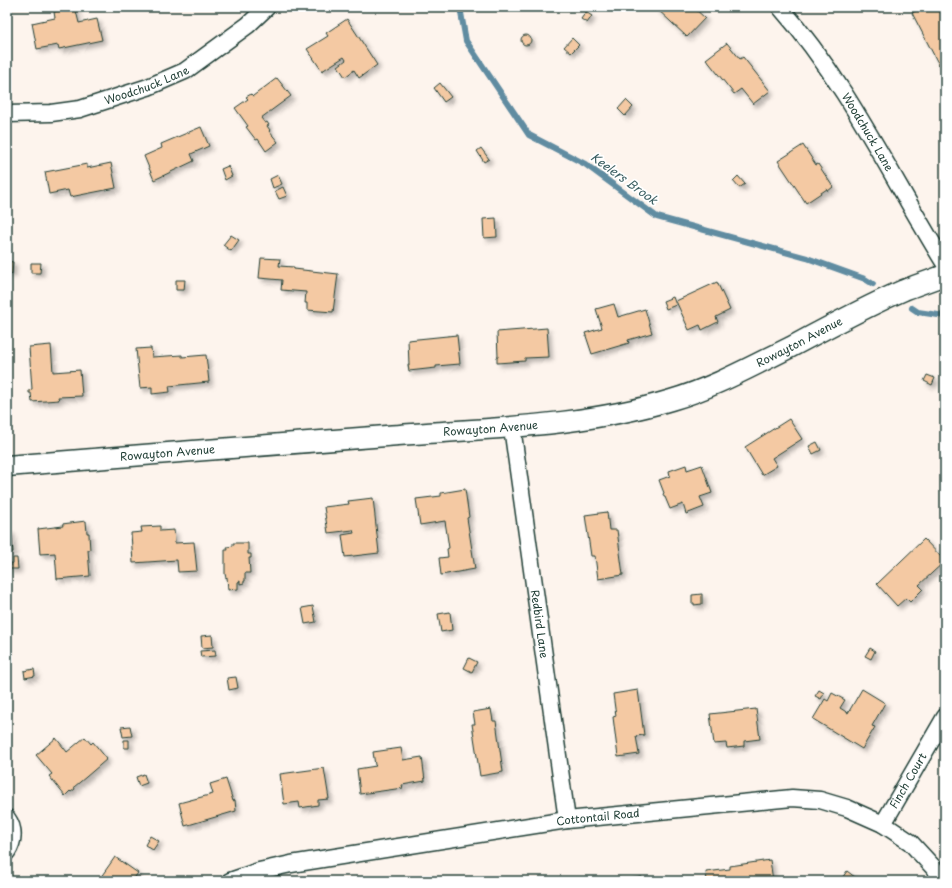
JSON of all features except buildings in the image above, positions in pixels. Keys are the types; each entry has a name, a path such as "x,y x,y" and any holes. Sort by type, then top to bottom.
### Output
{"street":[{"name":"Woodchuck Lane","path":"7,114 51,114 80,109 148,87 185,71 248,25 267,7"},
{"name":"Woodchuck Lane","path":"780,7 832,73 945,264"},
{"name":"Rowayton Avenue","path":"7,466 387,435 512,427 574,421 626,412 671,400 711,386 869,307 945,275"},
{"name":"Redbird Lane","path":"512,427 567,820"},
{"name":"Finch Court","path":"883,824 945,717"},
{"name":"Cottontail Road","path":"230,881 259,871 291,864 567,820 792,798 820,800 847,808 883,824 910,842 933,867 943,881"},
{"path":"7,818 11,823 13,833 12,842 7,852"}],"waterway":[{"name":"Keelers Brook","path":"462,7 461,13 466,41 529,135 585,164 657,217 807,258 865,279 873,284"},
{"name":"Keelers Brook","path":"912,308 918,312 945,316"}]}
